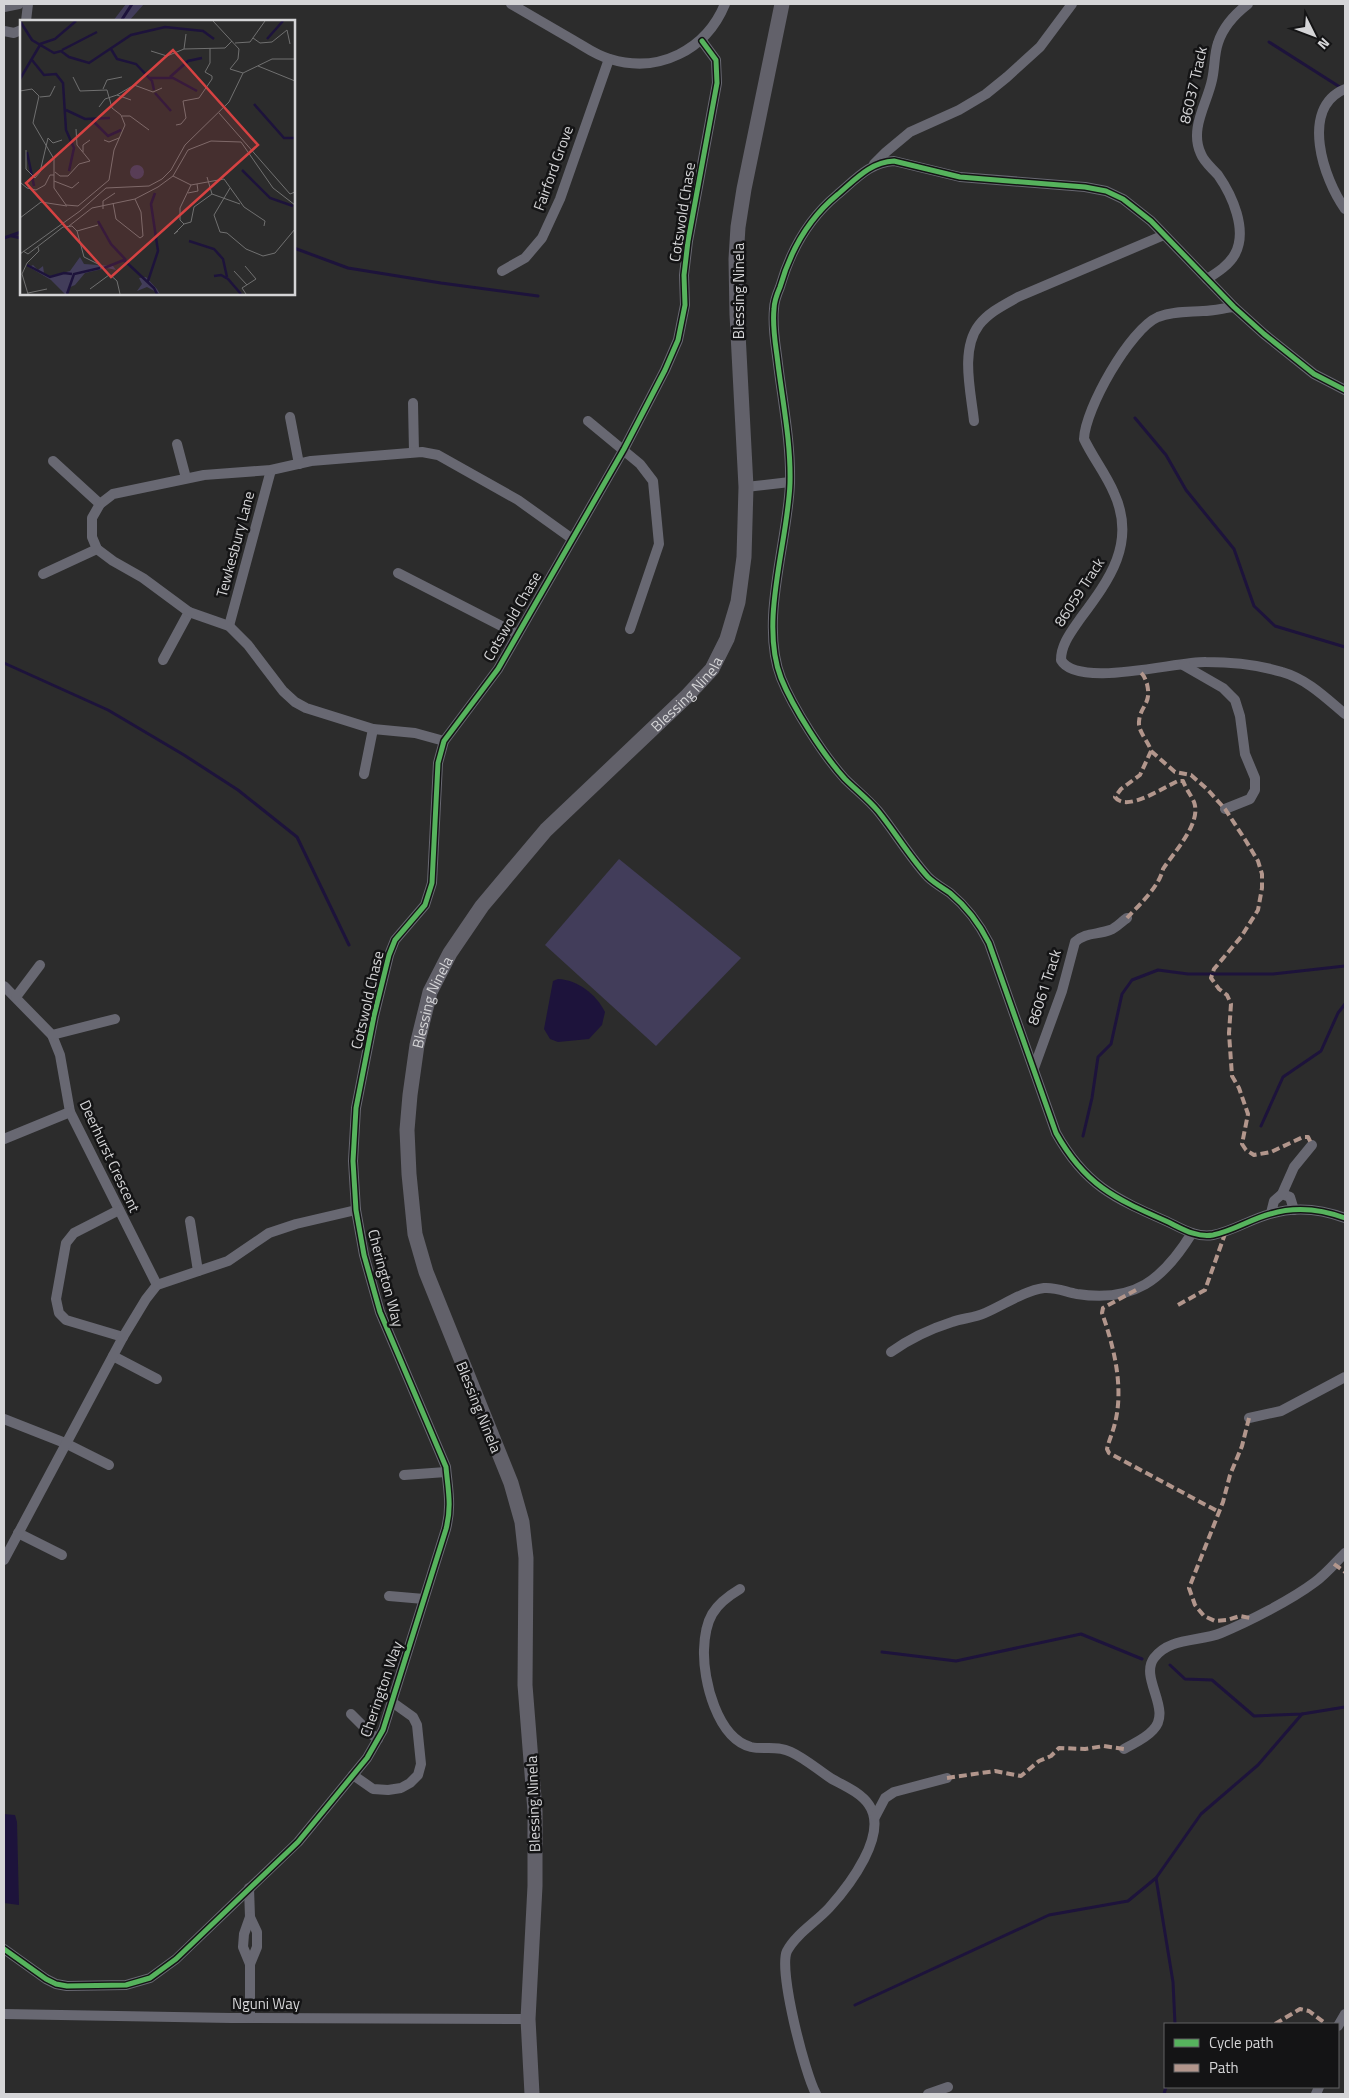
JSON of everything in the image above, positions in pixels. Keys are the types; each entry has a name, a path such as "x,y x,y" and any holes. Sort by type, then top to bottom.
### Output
{"street":[{"path":"4,7 19,4"},
{"path":"26,20 28,4"},
{"path":"511,4 609,59 625,63 656,62 677,55 702,41 721,14 725,4"},
{"name":"Blessing Ninela","path":"532,2094 528,2018 534,1886 535,1811 525,1685 526,1558 522,1522 511,1484 443,1319 418,1243 409,1174 407,1130 410,1096 418,1045 430,992 450,953 482,906 546,830 686,697 712,669 727,639 738,602 744,557 746,487 736,259 744,189 782,4"},
{"path":"1072,4 1040,47 1007,77 986,94 959,110 910,132 827,204 808,225 787,266 774,308 774,332 788,432 790,482 787,525 775,584 774,629 776,658 781,677 790,698 831,761 846,779 873,805 907,852 930,879 969,910 980,924 989,943 1056,1133 1067,1153 1100,1188 1121,1202 1192,1234 1213,1234 1271,1213 1294,1210 1319,1210 1345,1218"},
{"name":"86037 Track","path":"1207,279 1227,265 1235,253 1239,242 1239,228 1236,212 1226,189 1201,154 1197,134 1199,118 1212,81 1217,44 1235,15 1248,4"},
{"path":"4,31 14,33 20,30"},
{"name":"Cotswold Chase","path":"356,1210 354,1161 356,1108 374,1016 389,955 395,940 425,905 432,883 438,764 444,741 484,688 517,634 624,449 665,370 678,340 685,305 684,275 688,241 717,83 716,60 702,41"},
{"name":"Fairford Grove","path":"502,271 525,258 542,238 560,199 609,59"},
{"path":"1345,89 1332,97 1324,109 1318,142 1334,193 1345,209"},
{"path":"873,165 884,161 894,161 960,177 1085,186 1106,191 1124,199 1164,235 1234,307 1264,334 1314,374 1345,390"},
{"path":"974,421 970,350 973,335 980,324 995,310 1018,297 1164,235"},
{"name":"86059 Track","path":"1234,307 1206,311 1176,312 1157,318 1145,327 1125,349 1104,382 1084,430 1084,440 1114,492 1120,509 1123,526 1121,548 1115,567 1064,644 1062,660 1069,668 1091,672 1115,673 1205,662 1284,672 1302,680 1345,714"},
{"path":"413,403 414,452"},
{"path":"290,417 299,464"},
{"path":"588,421 624,449 645,469 653,481 659,544 630,629"},
{"path":"177,444 186,478"},
{"path":"444,741 415,733 373,729 306,708 295,702 248,645 229,626 189,612 167,594 97,549 92,537 92,518 100,504 113,494 204,475 271,470 299,464 414,452 438,456 446,460 518,500 571,538"},
{"path":"53,461 100,504"},
{"name":"Tewkesbury Lane","path":"229,626 271,470"},
{"path":"746,487 790,482"},
{"path":"43,574 97,549"},
{"path":"398,573 517,634"},
{"path":"163,660 189,612"},
{"path":"1183,665 1203,674 1230,693 1240,716 1243,746 1255,778 1255,790 1250,799 1225,809"},
{"path":"364,774 373,729"},
{"name":"86061 Track","path":"1034,1068 1062,991 1075,942 1088,934 1109,930 1127,918"},
{"path":"16,997 40,965"},
{"name":"Deerhurst Crescent","path":"4,986 52,1035 60,1055 70,1112 157,1284"},
{"path":"52,1035 115,1019"},
{"path":"4,1139 70,1112"},
{"path":"1271,1213 1272,1204 1282,1194 1294,1167 1312,1145"},
{"path":"1282,1194 1290,1197 1294,1210"},
{"path":"119,1210 69,1237 64,1251 56,1299 59,1313 66,1320 123,1338"},
{"path":"4,1560 113,1356 146,1299 157,1284 228,1261 269,1232 356,1210"},
{"name":"Cherington Way","path":"4,1949 46,1980 56,1984 76,1986 126,1985 150,1978 176,1959 298,1842 353,1775 378,1739 392,1702 450,1513 446,1472 422,1409 380,1312 364,1255 356,1210"},
{"path":"190,1221 198,1271"},
{"path":"891,1352 904,1343 925,1333 953,1322 982,1314 1030,1292 1045,1288 1077,1294 1113,1296 1136,1290 1162,1272 1172,1262 1192,1234"},
{"path":"113,1356 157,1379"},
{"path":"1248,1418 1281,1411 1345,1377"},
{"path":"4,1419 65,1443 109,1465"},
{"path":"404,1475 446,1472"},
{"path":"18,1533 62,1555"},
{"path":"1124,1749 1146,1736 1159,1723 1159,1709 1150,1674 1150,1666 1154,1658 1170,1646 1186,1640 1207,1638 1285,1601 1314,1582 1345,1553"},
{"path":"740,1589 721,1601 715,1608 709,1619 704,1642 704,1666 710,1697 721,1720 742,1744 752,1747 777,1747 790,1751 856,1792 869,1804 875,1817 875,1829 868,1852 848,1884 829,1908 795,1940 787,1952 784,1966 788,1996 807,2072 816,2094"},
{"path":"389,1596 424,1600"},
{"name":"Cherington Way","path":"353,1775 373,1789 388,1790 401,1788 418,1775 421,1764 417,1725 413,1717 392,1702"},
{"name":"Cherington Way","path":"350,1714 378,1739"},
{"path":"875,1817 885,1798 894,1792 947,1778"},
{"path":"249,1888 250,1917 244,1934 243,1947 250,1964 250,2018"},
{"name":"Nguni Way","path":"4,2014 250,2018 528,2018"},
{"path":"928,2094 948,2087"}],"shaded area":[{"path":"126,4 144,4 130,20 114,20"},
{"path":"619,859 741,958 656,1046 545,945"},
{"path":"558,979 573,982 586,989 597,999 605,1012 602,1025 589,1039 558,1042 550,1039 544,1029 553,981"},
{"path":"4,1814 15,1815 17,1822 19,1905 4,1903"}],"waterway":[{"path":"122,20 132,4"},
{"path":"1269,42 1343,89"},
{"path":"4,238 20,232"},
{"path":"12,236 20,238"},
{"path":"295,248 348,268 538,296"},
{"path":"1135,418 1166,455 1186,490 1234,549 1254,606 1275,626 1345,647"},
{"path":"4,663 108,710 184,755 238,790 297,837 349,945"},
{"path":"1083,1136 1092,1098 1098,1057 1111,1044 1122,994 1132,980 1158,970 1188,974 1273,974 1345,966"},
{"path":"1261,1126 1283,1077 1321,1051 1338,1013 1345,1004"},
{"path":"882,1652 956,1661 1081,1634 1142,1659"},
{"path":"1170,1665 1185,1679 1212,1680 1254,1716 1302,1714 1345,1707"},
{"path":"855,2005 1049,1915 1128,1901 1156,1878 1201,1814 1258,1765 1302,1714"},
{"path":"1156,1878 1173,1982 1175,2023"},
{"path":"1164,2094 1166,2088"}],"marked path":[{"path":"1127,918 1148,895 1161,876 1163,869 1186,837 1191,828 1195,810 1194,802 1183,781 1178,781 1136,801 1120,801 1115,797 1121,789 1140,775 1151,751 1139,726 1141,712 1148,696 1145,678 1139,671"},
{"path":"1151,751 1175,772 1191,775 1208,790 1225,809 1246,841 1258,861 1262,874 1262,888 1258,910 1241,937 1214,969 1211,978 1219,989 1227,995 1231,1004 1229,1033 1232,1076 1239,1088 1248,1114 1242,1144 1246,1150 1254,1155 1271,1152 1303,1137 1308,1137 1312,1145"},
{"path":"1178,1305 1205,1290 1226,1231"},
{"path":"1136,1290 1103,1308 1102,1313 1114,1353 1118,1381 1118,1409 1107,1449 1109,1453 1219,1512"},
{"path":"1249,1418 1242,1446 1230,1475 1223,1502 1189,1588 1195,1605 1204,1616 1215,1621 1240,1616 1250,1618"},
{"path":"1334,1564 1345,1572"},
{"path":"947,1778 995,1771 1021,1776 1039,1761 1051,1756 1059,1748 1085,1749 1104,1746 1124,1749"},
{"path":"1277,2023 1300,2009 1309,2011 1325,2023"}],"cycle path":[{"path":"4,1949 56,1984 67,1986 126,1985 150,1978 176,1959 298,1842 367,1758 383,1730 446,1529 449,1498 446,1467 380,1312 364,1255 356,1210 353,1161 356,1108 374,1016 389,955 395,940 425,905 432,883 438,763 444,741 498,669 624,449 665,370 678,340 685,305 684,275 688,241 717,83 716,60 702,41"},
{"path":"1345,390 1314,374 1264,334 1234,307 1151,221 1123,199 1106,191 1085,187 960,177 894,161 885,162 863,173 827,204 809,225 789,261 775,304 774,337 790,468 788,506 776,581 774,607 773,632 775,656 781,678 801,717 837,769 878,811 928,877 962,904 981,929 989,943 1056,1133 1067,1151 1090,1178 1102,1188 1131,1205 1195,1234 1213,1235 1263,1216 1289,1210 1299,1209 1327,1212 1345,1218"}]}
